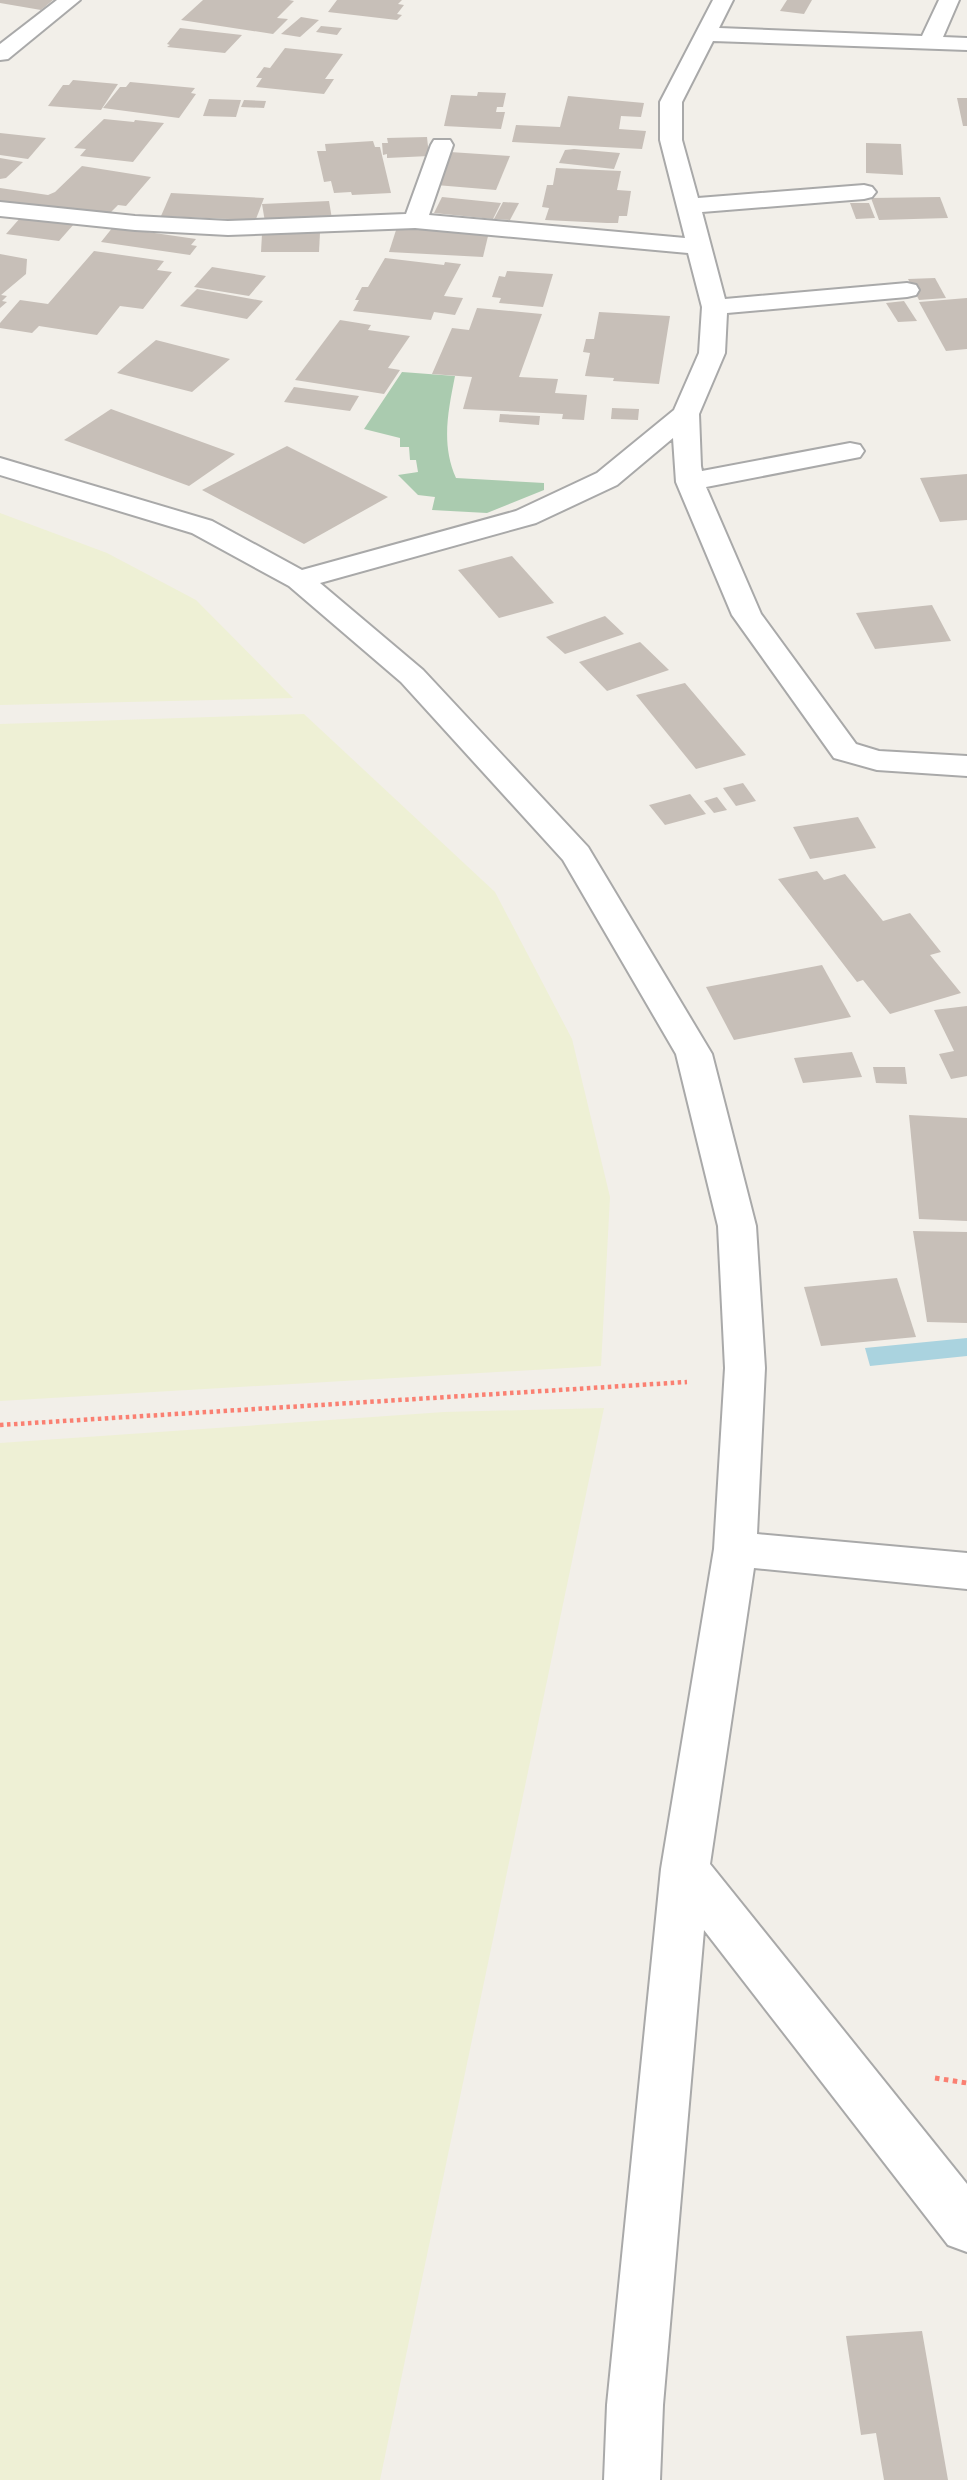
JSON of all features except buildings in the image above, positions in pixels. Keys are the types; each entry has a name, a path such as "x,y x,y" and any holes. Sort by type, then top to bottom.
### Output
{"street":[{"path":"0,54 70,0"},
{"path":"723,0 671,102 671,140 715,307 712,353 686,414 690,482 747,615 845,751 877,760 967,766"},
{"path":"929,43 949,0"},
{"path":"704,34 967,44"},
{"path":"415,221 442,145"},
{"path":"687,206 864,192"},
{"path":"0,209 135,223 228,228 415,221 697,246"},
{"path":"715,307 907,290"},
{"path":"299,580 526,517 607,479 686,414"},
{"path":"690,482 850,451"},
{"path":"0,466 202,527 299,580 412,676 576,854 694,1054 737,1226 744,1368 735,1549 685,1869 635,2405 632,2480"},
{"path":"735,1549 967,1571"},
{"path":"685,1869 967,2226"}],"path":[{"path":"0,1424 695,1382"}],"green space":[{"path":"402,372 455,376 448,415 447,440 456,478 544,483 544,490 487,513 432,510 435,497 418,495 398,475 418,472 416,460 410,460 409,447 400,447 400,438 364,429"},
{"path":"0,513 107,553 196,600 293,698 0,705"},
{"path":"304,714 495,892 572,1039 610,1197 601,1366 0,1401 0,724"},
{"path":"604,1408 380,2480 0,2480 0,1443 444,1412"}],"water":[{"path":"967,1338 967,1356 870,1366 865,1348"}]}
